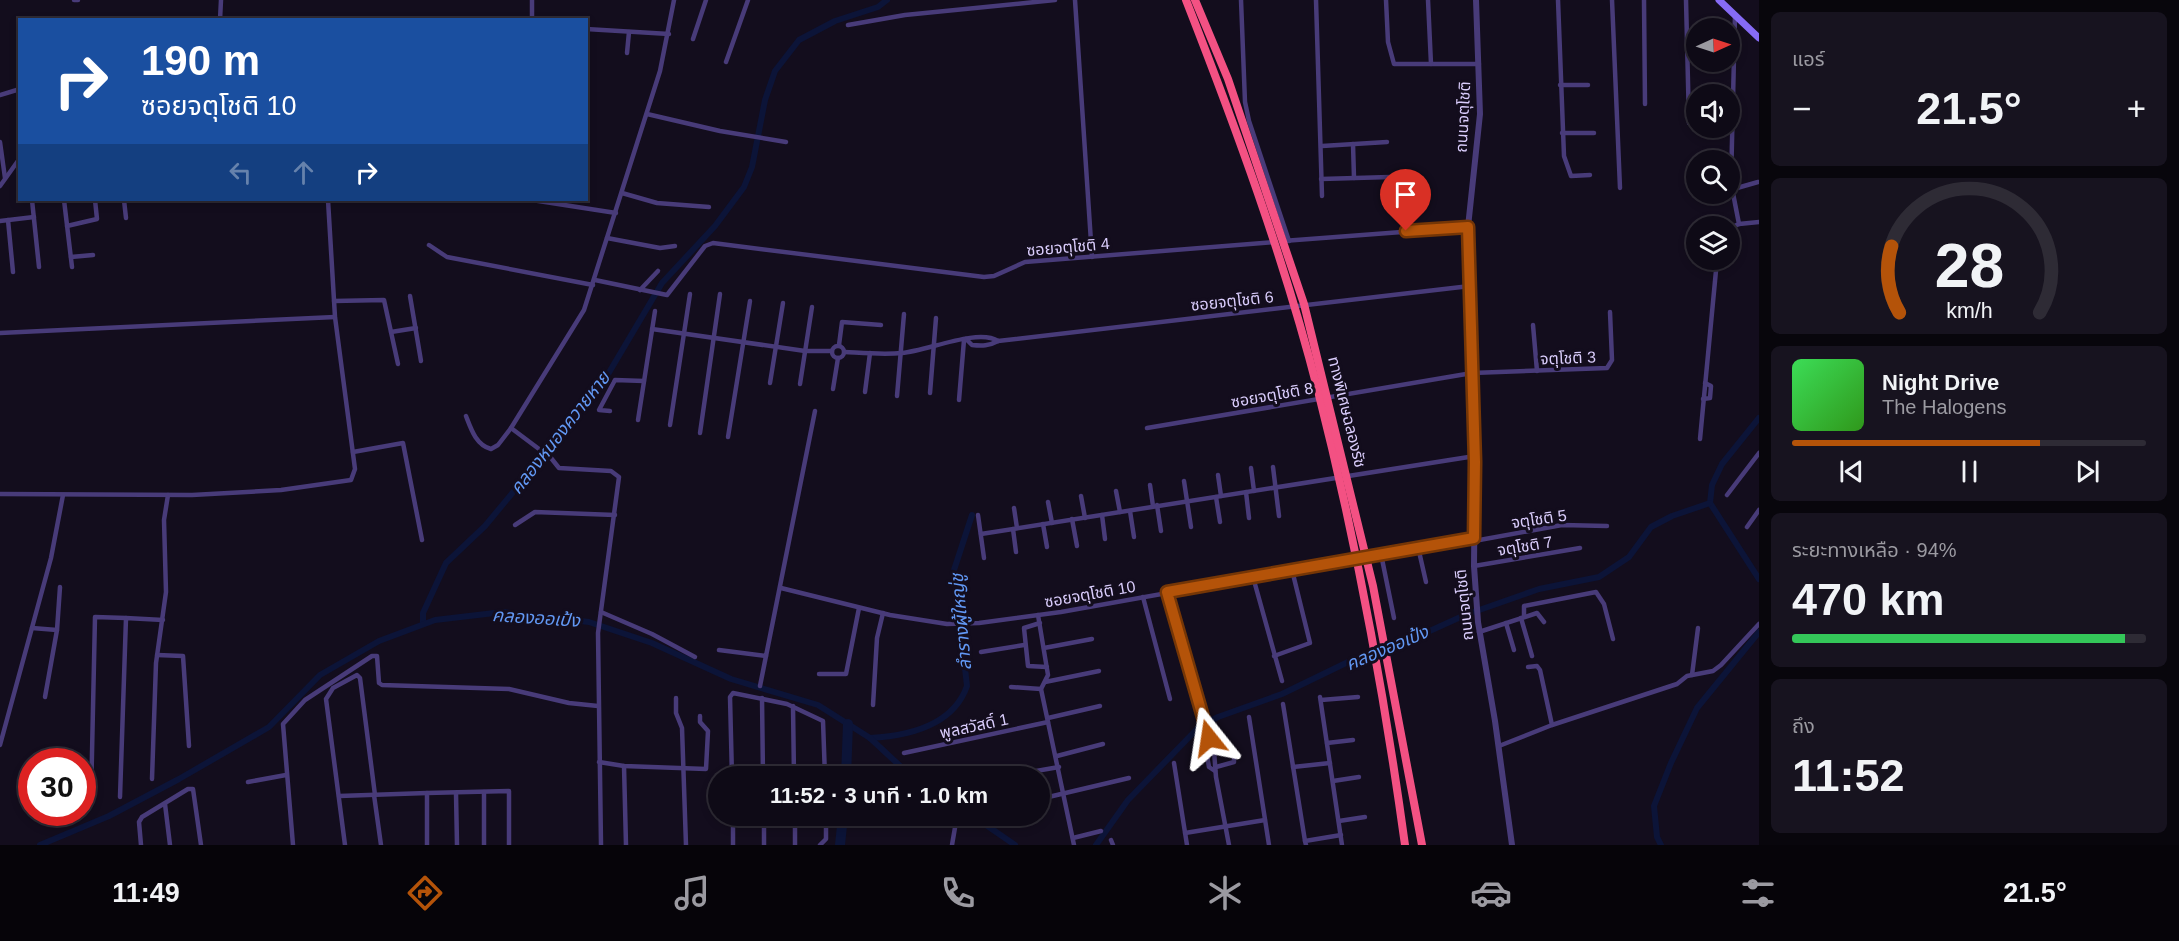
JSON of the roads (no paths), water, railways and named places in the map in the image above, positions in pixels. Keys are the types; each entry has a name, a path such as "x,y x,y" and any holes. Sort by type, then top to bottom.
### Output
{"highway":[{"name":"ทางพิเศษฉลองรัช","path":"1186,0 1268,223 1317,390 1362,583 1405,845"},
{"name":"ทางพิเศษฉลองรัช","path":"1195,0 1228,79 1304,304 1373,586 1415,798 1422,845"}],"main road":[{"path":"1719,0 1758,36"}],"street":[{"path":"220,18 221,0"},
{"path":"532,0 532,18"},
{"path":"466,416 476,438 486,448 498,445 511,428 580,316 594,282 647,114 669,34 674,0"},
{"path":"693,39 706,0"},
{"path":"726,62 748,0"},
{"path":"848,25 905,15 1055,0"},
{"path":"1075,0 1092,257"},
{"path":"1241,0 1245,102 1249,121 1289,241"},
{"path":"1316,0 1322,196"},
{"path":"1386,0 1388,42 1394,64 1479,64"},
{"path":"1428,0 1431,64"},
{"name":"ถนนจตุโชติ","path":"1476,0 1480,114 1468,227 1475,456 1475,599 1512,845"},
{"path":"1558,0 1564,156 1568,173 1576,176 1590,175"},
{"path":"1612,0 1620,188"},
{"path":"1644,0 1645,104"},
{"path":"1686,0 1688,84"},
{"path":"1731,150 1735,15"},
{"path":"588,29 669,34"},
{"path":"627,53 629,32"},
{"path":"1560,85 1588,85"},
{"path":"0,95 18,90"},
{"path":"647,114 720,131 786,142"},
{"path":"1562,133 1594,133"},
{"path":"0,142 5,178"},
{"path":"1322,146 1387,142"},
{"path":"1353,144 1354,178"},
{"path":"0,186 18,161"},
{"path":"1321,179 1390,177"},
{"path":"1740,188 1758,182"},
{"path":"622,193 657,203 709,207"},
{"path":"32,201 39,267"},
{"path":"64,201 72,267"},
{"path":"67,226 97,219 95,201"},
{"path":"124,201 126,218"},
{"path":"0,494 168,495 281,490 351,480 354,474 353,452 335,317 328,201"},
{"path":"538,201 616,213"},
{"path":"0,221 34,217"},
{"path":"8,220 13,272"},
{"path":"1740,224 1759,222"},
{"name":"ซอยจตุโชติ 4","path":"640,290 667,295 705,246 713,243 984,277 994,276 1025,262 1468,227"},
{"path":"607,238 660,248 675,246"},
{"path":"429,245 447,257 640,290 658,271"},
{"path":"71,257 93,255"},
{"path":"1700,439 1716,270"},
{"name":"ซอยจตุโชติ 6","path":"998,341 1470,286"},
{"path":"670,425 690,294"},
{"path":"700,433 720,294"},
{"path":"410,297 421,361"},
{"path":"334,301 384,300 398,364"},
{"path":"728,436 750,301"},
{"path":"770,383 783,303"},
{"path":"800,384 812,307"},
{"path":"638,420 655,311"},
{"name":"จตุโชติ 3","path":"1472,374 1609,368 1612,360 1610,312"},
{"path":"897,396 904,314"},
{"path":"0,333 335,317"},
{"path":"930,393 936,318"},
{"path":"652,328 776,348 832,351 839,345 842,322 881,325"},
{"path":"1533,325 1537,371"},
{"path":"392,332 416,328"},
{"path":"833,389 838,358 844,352 900,354 933,348 972,336 991,336 998,341 991,345 972,345 965,339"},
{"path":"959,400 965,339"},
{"path":"839,345 844,352"},
{"path":"832,351 838,358"},
{"path":"865,392 870,353"},
{"name":"ซอยจตุโชติ 8","path":"1147,428 1472,374"},
{"path":"610,411 599,410 615,380 644,381"},
{"path":"1703,399 1710,398 1712,393 1711,386 1705,383"},
{"path":"760,686 815,411"},
{"path":"511,428 564,469 611,471 618,474 615,515 598,633 601,845"},
{"path":"353,452 403,443 422,540"},
{"path":"1727,495 1759,453"},
{"path":"981,534 1475,456"},
{"path":"1273,467 1279,516"},
{"path":"1251,468 1254,491"},
{"path":"1218,476 1220,522"},
{"path":"1184,481 1191,527"},
{"path":"1150,485 1161,531"},
{"path":"1116,491 1120,512"},
{"path":"1246,492 1250,518"},
{"path":"0,745 51,558 63,495"},
{"path":"152,779 157,655 166,592 164,520 168,495"},
{"path":"1081,496 1085,518"},
{"path":"1048,502 1052,523"},
{"path":"1014,508 1016,552"},
{"path":"1747,527 1759,510"},
{"path":"1130,511 1134,537"},
{"path":"515,525 535,512 615,515"},
{"path":"978,515 984,558"},
{"path":"1102,515 1105,539"},
{"path":"1072,519 1077,546"},
{"path":"1043,524 1047,547"},
{"name":"จตุโชติ 5","path":"1474,540 1562,525 1607,526"},
{"name":"ซอยจตุโชติ 10","path":"781,588 883,613 961,625 1038,615 1418,547 1474,540"},
{"path":"1418,547 1426,582"},
{"name":"จตุโชติ 7","path":"1474,566 1580,549"},
{"path":"1381,554 1394,618"},
{"path":"1274,656 1310,643 1292,570"},
{"path":"1253,577 1282,681"},
{"path":"45,698 57,630 60,587"},
{"path":"1167,592 1214,751 1228,845"},
{"path":"1532,656 1523,617 1524,606 1596,592 1604,604 1613,639"},
{"path":"1143,597 1170,699"},
{"path":"819,674 846,674 860,608"},
{"path":"873,705 877,638 883,613"},
{"path":"1479,632 1537,613 1545,622"},
{"path":"601,614 652,634 695,657"},
{"path":"1038,615 1047,668 1045,682 1041,689 1074,845"},
{"path":"92,748 94,617 163,620"},
{"path":"120,797 126,618"},
{"path":"1040,623 1024,628 1024,645 1028,666 1047,668"},
{"path":"1506,623 1514,650"},
{"path":"1498,746 1552,725 1677,684 1692,675 1713,671 1759,624"},
{"path":"32,628 57,630"},
{"path":"1692,675 1698,628"},
{"path":"1044,648 1092,639"},
{"path":"981,652 1024,645"},
{"path":"719,650 766,656"},
{"path":"157,655 183,656 189,746"},
{"path":"293,845 282,728 286,720 305,700 375,655 379,683 382,685 509,689 569,703 598,706"},
{"path":"1528,667 1537,666 1540,670 1552,725"},
{"path":"1045,682 1099,671"},
{"path":"345,845 326,699 333,688 357,675 360,678 381,845"},
{"path":"1011,687 1041,689"},
{"path":"732,766 731,694 736,693 793,706 820,718 824,723 825,766"},
{"path":"1342,845 1321,698 1358,697"},
{"path":"676,698 676,713 682,723 686,845"},
{"path":"762,698 763,766"},
{"path":"1283,704 1305,843 1341,835"},
{"path":"793,706 794,766"},
{"name":"พูลสวัสดิ์ 1","path":"904,753 1100,706"},
{"path":"2,713 8,714"},
{"path":"599,762 624,766 707,768 708,731 700,722 700,716"},
{"path":"1249,717 1269,845"},
{"path":"1327,743 1353,740"},
{"path":"1057,756 1103,744"},
{"path":"1215,769 1234,762 1234,750"},
{"path":"1174,763 1187,845"},
{"path":"1293,767 1330,763"},
{"path":"624,766 626,845"},
{"path":"1050,768 1059,766"},
{"path":"248,782 286,775"},
{"path":"1333,781 1359,777"},
{"path":"1050,796 1129,778"},
{"path":"141,845 139,822 142,817 188,789 193,789 201,845"},
{"path":"484,792 484,845"},
{"path":"339,796 509,792 509,845"},
{"path":"456,793 457,845"},
{"path":"427,794 427,845"},
{"path":"165,804 170,845"},
{"path":"1339,821 1365,817"},
{"path":"1185,833 1265,820"},
{"path":"732,826 733,845"},
{"path":"764,826 764,845"},
{"path":"795,826 795,845"},
{"path":"820,845 826,839 826,826"},
{"path":"952,845 955,826"},
{"path":"1073,838 1101,831"}],"waterway":[{"name":"คลองหนองควายหาย","path":"423,624 423,613 446,563 485,526 601,386 662,283 715,226 744,187 752,167 765,100 775,71 799,40 835,21 878,7 887,0"},
{"path":"1759,418 1722,464 1712,485 1710,503 1759,579"},
{"name":"คลองออเป้ง","path":"1096,845 1128,800 1199,727 1218,717 1282,694 1348,662 1401,644 1465,615 1539,589 1599,577 1629,557 1651,527 1672,516 1710,503"},
{"name":"ลำรางผู้ใหญ่ชู","path":"870,738 899,735 940,720 960,700 967,686 954,570 972,515"},
{"name":"คลองออเป้ง","path":"40,845 109,816 269,727 320,675 379,641 435,620 503,612 589,622 652,643 731,679 818,705 870,738 900,766"},
{"path":"1661,845 1657,837 1654,806 1671,763 1697,708 1759,632"},
{"path":"846,766 848,724"},
{"path":"840,845 842,826"},
{"name":"คลองออเป้ง","path":"987,826 1015,845"}]}
